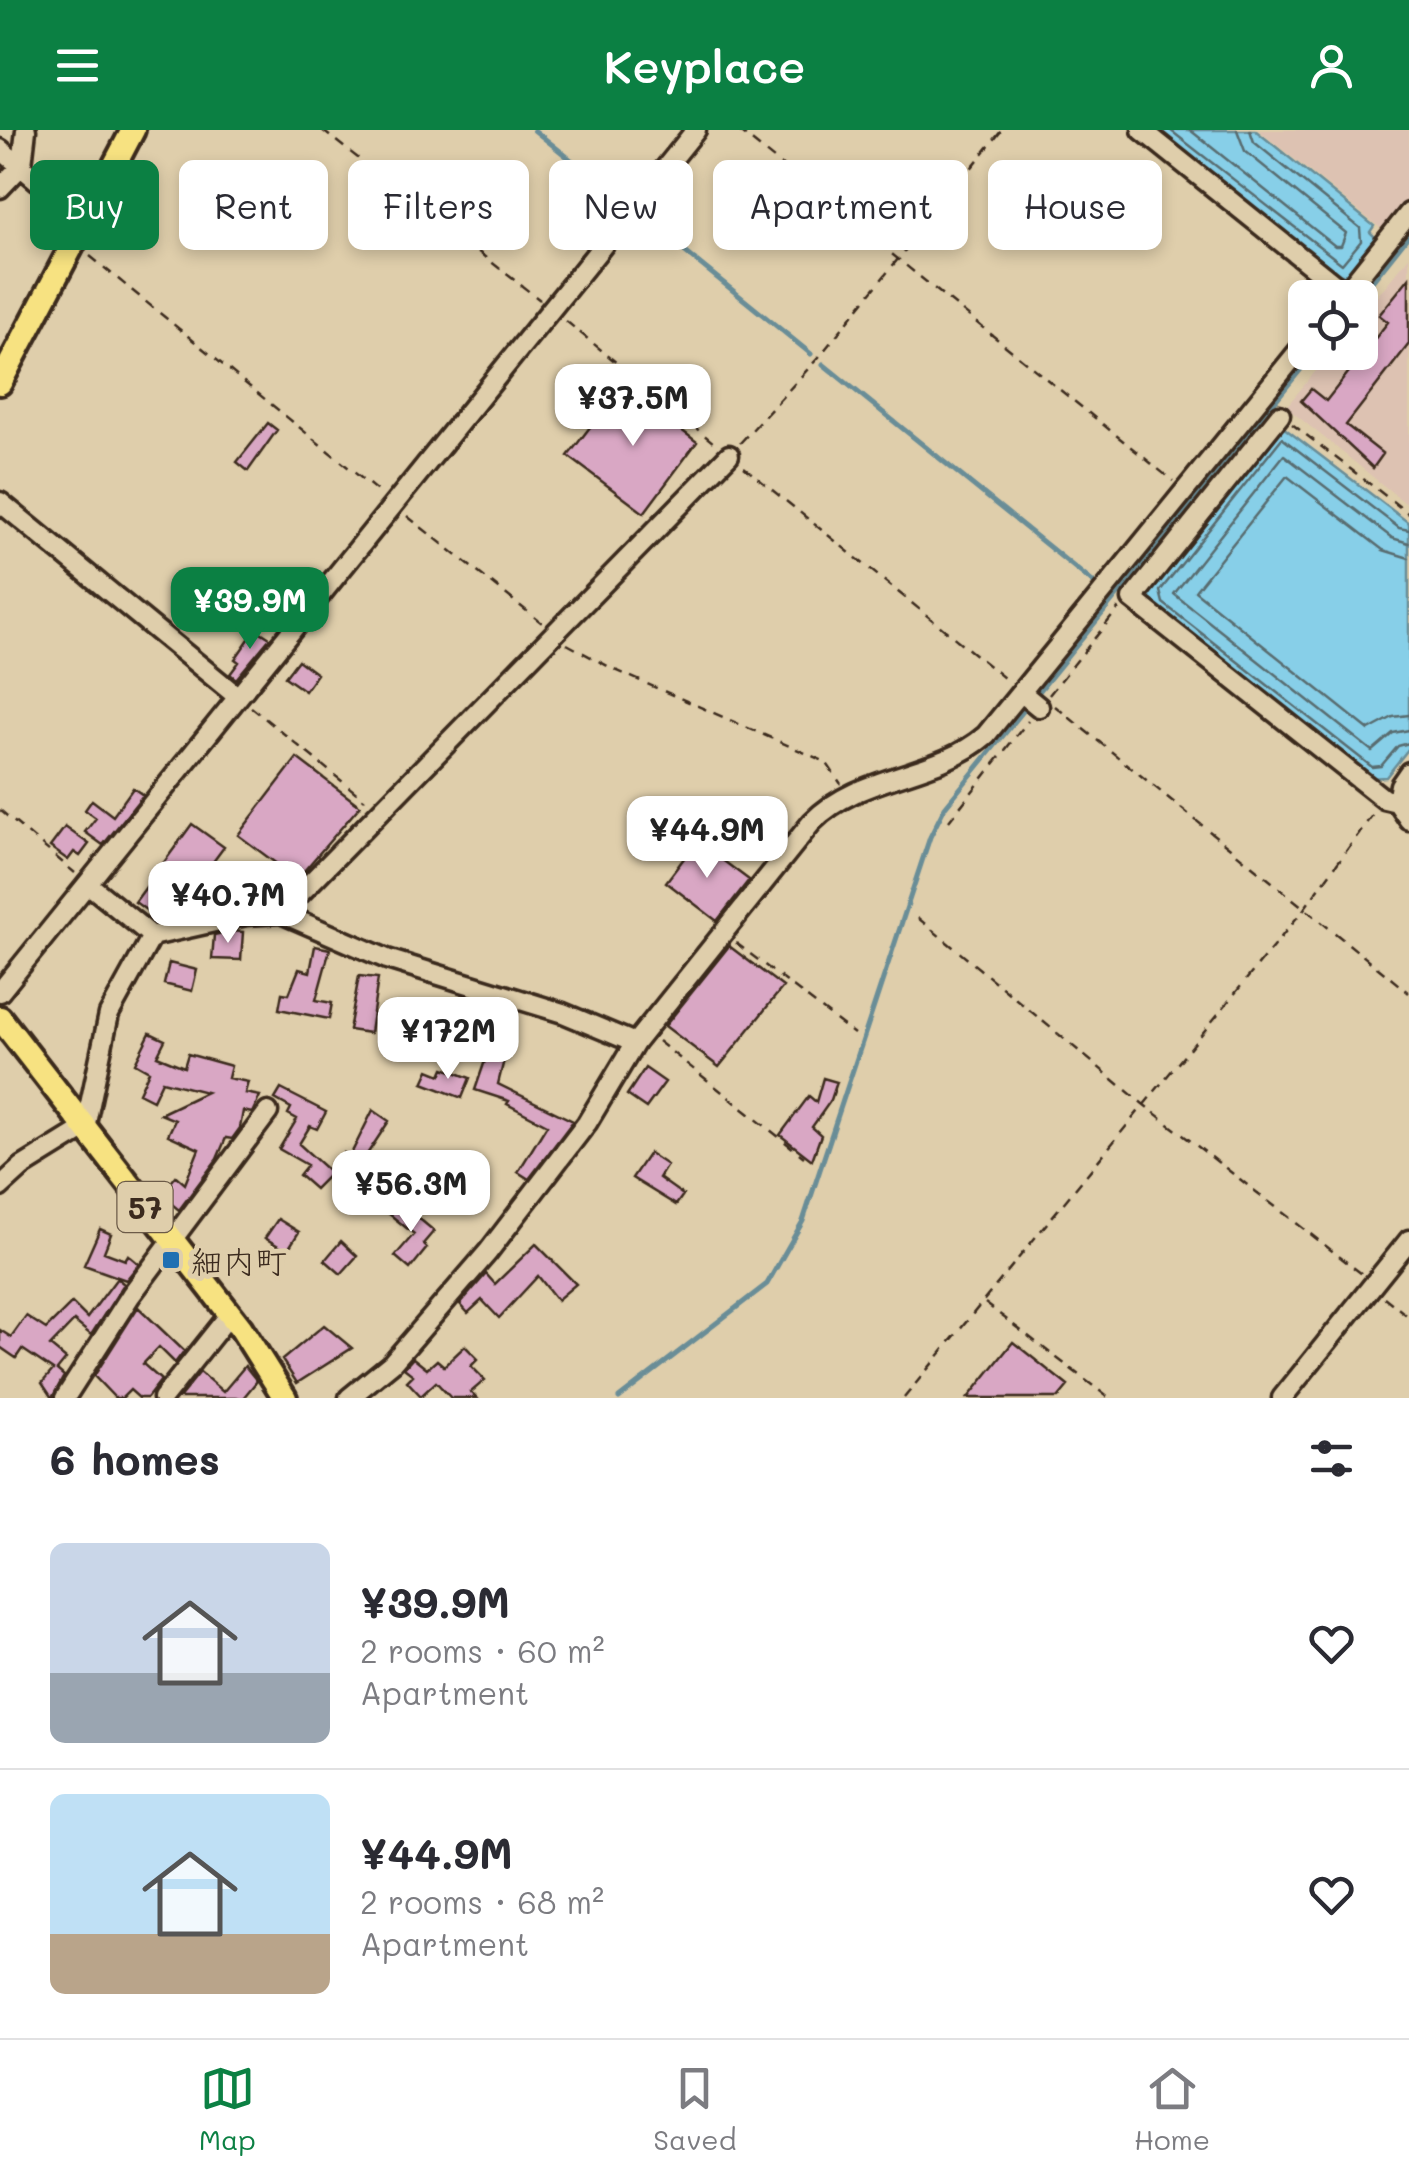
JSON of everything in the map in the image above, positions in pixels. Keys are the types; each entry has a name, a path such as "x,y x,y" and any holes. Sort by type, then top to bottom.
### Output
{"main road":[{"path":"117,160 133,130"},
{"path":"0,383 70,250"},
{"name":"57","path":"0,1018 230,1314 286,1398"}],"street":[{"path":"0,188 22,165 26,130"},
{"path":"0,992 696,130"},
{"path":"1142,130 1325,280"},
{"path":"0,149 30,172"},
{"path":"1355,280 1409,212"},
{"path":"1288,368 1132,598 1400,801"},
{"path":"349,1398 392,1363 488,1252 587,1124 640,1037 812,822 844,795 958,754 1031,700 1196,501 1280,415"},
{"path":"280,913 729,455"},
{"path":"0,502 238,697"},
{"path":"1409,772 1400,785 1400,801 1409,820"},
{"path":"88,884 152,936"},
{"path":"0,1187 22,1167 85,1128 109,1014 152,936 246,914 280,913 387,958 640,1037"},
{"path":"65,1398 124,1306 268,1112"},
{"path":"1282,1398 1409,1240"},
{"path":"163,1398 230,1314"}],"path":[{"path":"322,130 550,308 1031,700 948,820"},
{"path":"738,130 1196,501"},
{"path":"729,455 819,357 1002,130"},
{"path":"84,250 555,633 613,669 826,762 836,770 844,795"},
{"path":"1280,415 1409,514"},
{"path":"1132,598 1124,602 1046,698 1409,992"},
{"path":"238,697 378,810"},
{"path":"904,1398 1304,909 1400,801"},
{"path":"0,810 88,884"},
{"path":"918,918 1409,1317"},
{"path":"725,935 854,1034"},
{"path":"640,1037 804,1158"},
{"path":"984,1302 1108,1398"}],"shaded area":[{"path":"1258,130 1409,130 1409,200 1384,231"},
{"path":"1409,257 1409,506 1286,407 1317,370 1378,370 1378,295"}],"water":[{"path":"1154,130 1255,130 1374,226 1370,232 1376,238 1347,275 1335,275"},
{"path":"1279,424 1409,523 1409,748 1386,777 1369,778 1152,607 1149,587"}],"building":[{"path":"1409,278 1409,344 1346,425 1383,454 1373,468 1301,401 1311,389 1326,401 1350,370 1378,370 1378,335 1388,322 1379,315"},
{"path":"622,385 697,442 644,513 568,456"},
{"path":"268,423 277,430 248,471 237,462"},
{"path":"215,593 229,604 216,622 210,618 204,626 195,620"},
{"path":"256,629 270,638 236,679 230,674 239,662 235,659"},
{"path":"298,660 317,674 305,691 285,677"},
{"path":"297,758 360,806 297,879 238,835"},
{"path":"133,788 143,795 103,845 85,832 96,818 85,810 92,800 113,816"},
{"path":"192,824 224,847 207,870 231,887 215,909 195,914 181,906 172,919 161,921 135,902"},
{"path":"65,827 89,844 80,856 74,852 68,860 50,847"},
{"path":"697,841 749,880 717,921 666,882"},
{"path":"243,932 241,960 212,959 214,935"},
{"path":"315,946 330,949 316,1000 332,1003 329,1019 279,1009 282,993 289,994 299,969 310,972"},
{"path":"729,946 783,987 719,1067 665,1026"},
{"path":"169,963 197,970 192,991 164,984"},
{"path":"359,976 378,978 370,1033 349,1030"},
{"path":"501,1007 516,1012 498,1084 573,1121 529,1179 518,1172 547,1125 507,1104 509,1101 475,1090 488,1052 451,1040 456,1025 493,1037"},
{"path":"150,1033 165,1040 157,1056 184,1067 188,1054 231,1066 228,1078 248,1082 245,1093 260,1096 252,1113 243,1111 240,1128 232,1139 226,1138 217,1159 179,1210 161,1195 176,1176 185,1184 199,1149 168,1135 175,1120 160,1114 206,1092 162,1081 153,1100 139,1093 149,1071 135,1063"},
{"path":"444,1068 470,1078 462,1098 423,1083 429,1070 441,1075"},
{"path":"645,1068 665,1082 646,1108 627,1095"},
{"path":"823,1078 837,1082 831,1100 812,1127 821,1135 812,1160 780,1135 809,1096 816,1102"},
{"path":"281,1089 326,1112 317,1129 310,1126 299,1144 331,1173 315,1189 299,1175 307,1165 279,1149 297,1119 288,1114 291,1108 275,1099"},
{"path":"373,1110 389,1121 354,1174 338,1164 344,1153 350,1156"},
{"path":"649,1153 667,1165 659,1178 683,1195 676,1205 632,1178"},
{"path":"398,1201 434,1231 423,1244 427,1248 410,1269 395,1256 414,1234 388,1213"},
{"path":"278,1219 299,1232 287,1251 265,1238"},
{"path":"100,1229 111,1234 104,1252 125,1260 128,1255 139,1264 126,1280 84,1265"},
{"path":"341,1241 357,1256 341,1274 325,1260"},
{"path":"536,1244 576,1284 557,1300 538,1276 499,1318 482,1300 468,1313 460,1304 486,1274 495,1284"},
{"path":"117,1278 124,1284 91,1335 74,1321 50,1346 66,1359 57,1370 64,1376 52,1398 42,1383 53,1370 22,1349 16,1358 0,1347 0,1330 11,1337 26,1316 46,1329 72,1303 87,1318"},
{"path":"138,1307 184,1351 175,1363 159,1347 143,1364 161,1380 147,1398 139,1398 130,1390 122,1398 115,1398 94,1376"},
{"path":"324,1325 352,1348 297,1383 282,1360"},
{"path":"1013,1342 1068,1386 1058,1398 968,1398"},
{"path":"465,1346 478,1359 471,1366 485,1380 471,1392 477,1398 451,1398 436,1382 421,1396 407,1381 413,1375 404,1368 413,1358 427,1369 437,1360 444,1366"},
{"path":"245,1366 257,1381 243,1398 179,1398 200,1372 223,1392"}],"waterway":[{"path":"534,130 571,160"},
{"path":"1373,280 1409,235"},
{"path":"683,250 811,354"},
{"path":"823,364 1095,584"},
{"path":"619,1398 767,1284 803,1221 930,837 945,807 1300,370"}],"place":[{"name":"細内町","path":"171,1260"}]}
